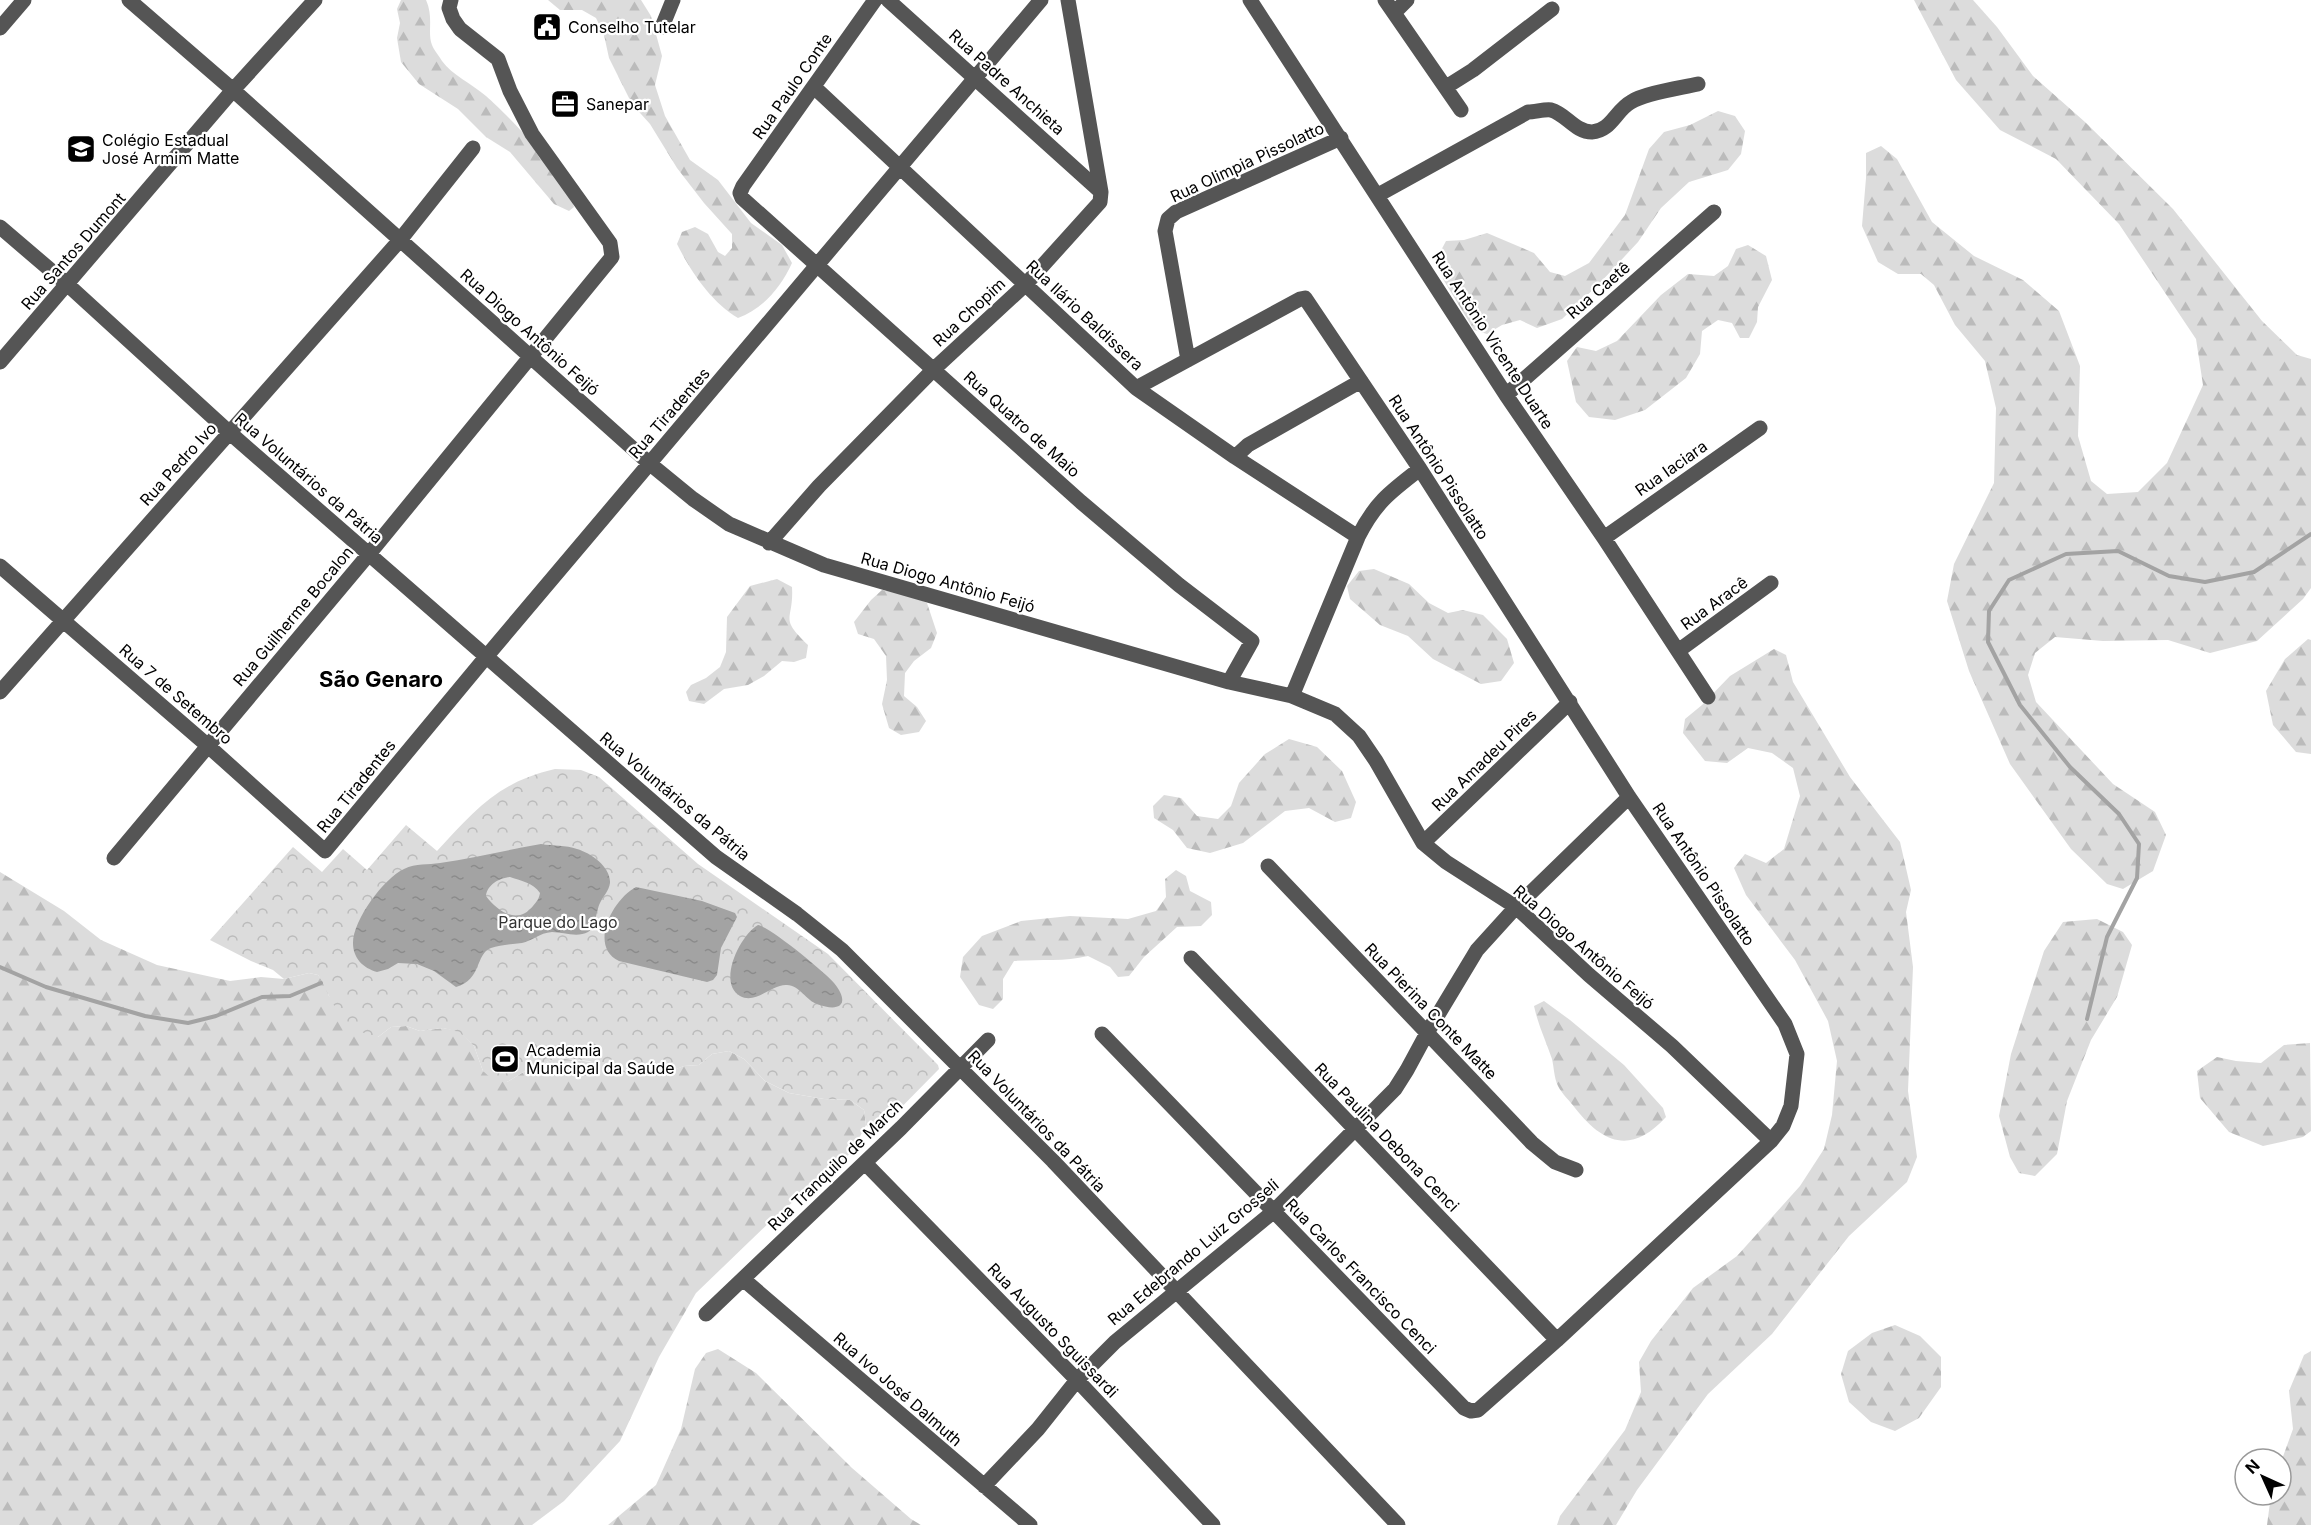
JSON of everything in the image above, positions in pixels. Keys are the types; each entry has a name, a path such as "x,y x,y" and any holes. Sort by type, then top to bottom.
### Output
{"street":[{"path":"0,28 24,0"},
{"name":"Rua Diogo Antônio Feijó","path":"129,0 234,90 649,463 693,499 729,524 824,565 1229,682 1292,696 1335,714 1359,736 1424,843 1446,862 1516,907 1589,975 1672,1046 1771,1141"},
{"name":"Rua Santos Dumont","path":"0,362 234,90 315,0"},
{"name":"Rua Guilherme Bocalon","path":"114,858 369,554 612,257 610,243 532,134 510,91 498,59 460,29 449,8 451,0"},
{"path":"662,27 673,0"},
{"name":"Rua Paulo Conte","path":"740,193 875,0"},
{"name":"Rua Padre Anchieta","path":"888,0 1101,192"},
{"name":"Rua Tiradentes","path":"326,851 486,657 818,267 1041,0"},
{"path":"1068,0 1101,192"},
{"name":"Rua Antônio Vicente Duarte","path":"1250,0 1506,395 1604,538 1708,697"},
{"path":"1407,0 1390,6 1461,110"},
{"path":"1446,87 1473,70 1552,9"},
{"path":"1378,195 1528,112 1552,110 1579,128 1590,132 1611,123 1621,108 1633,100 1698,84"},
{"name":"Rua Ilário Baldissera","path":"814,87 1136,388 1234,457 1358,537"},
{"name":"Rua Olimpia Pissolatto","path":"1188,360 1165,231 1168,219 1176,212 1341,138"},
{"name":"Rua Pedro Ivo","path":"0,692 400,240 473,148"},
{"name":"Rua Chopim","path":"769,543 819,486 934,369 1026,284 1100,202 1101,192"},
{"name":"Rua Quatro de Maio","path":"740,193 742,198 818,267 1081,502 1179,585 1252,641 1229,682"},
{"name":"Rua Caetê","path":"1506,395 1714,212"},
{"name":"Rua Voluntários da Pátria","path":"0,227 68,285 230,433 716,857 797,914 842,950 1053,1161 1398,1525"},
{"name":"Rua Antônio Pissolatto","path":"1188,360 1305,298 1420,469 1629,797 1785,1024 1797,1054 1791,1106 1783,1126 1771,1141 1557,1340 1478,1410 1471,1411"},
{"path":"1136,388 1188,360"},
{"path":"1234,457 1248,446 1361,381"},
{"name":"Rua Iaciara","path":"1604,538 1760,428"},
{"path":"1292,696 1369,515 1388,494 1420,469"},
{"name":"Rua 7 de Setembro","path":"0,566 326,851"},
{"name":"Rua Aracê","path":"1678,651 1772,583"},
{"name":"Rua Amadeu Pires","path":"1424,843 1570,702"},
{"name":"Rua Edebrando Luiz Grosseli","path":"984,1486 1038,1429 1077,1380 1115,1342 1174,1291 1273,1212 1395,1089 1477,950 1516,907 1629,797"},
{"name":"Rua Pierina Conte Matte","path":"1269,866 1532,1143 1555,1162 1576,1170"},
{"name":"Rua Paulina Debona Cenci","path":"1191,958 1557,1340"},
{"name":"Rua Carlos Francisco Cenci","path":"1102,1035 1464,1408 1471,1411"},
{"name":"Rua Tranquilo de March","path":"706,1314 865,1163 988,1040"},
{"name":"Rua Augusto Sguissardi","path":"865,1163 1077,1380 1213,1525"},
{"name":"Rua Ivo José Dalmuth","path":"743,1279 1030,1525"}],"green space":[{"path":"401,0 426,0 430,13 431,40 442,61 451,71 486,96 523,132 561,180 574,207 569,211 554,204 510,152 486,137 458,109 419,84 401,62 397,38 400,23 397,9"},
{"path":"548,0 641,0 651,16 662,56 655,85 665,116 690,160 718,180 751,223 782,245 792,263 777,289 755,309 738,318 719,304 695,276 677,244 682,232 695,227 708,234 718,252 725,256 732,248 732,234 677,168 650,124 632,104 609,58 604,35 596,18 582,10 560,10"},
{"path":"1914,0 1973,0 1997,27 2033,76 2085,122 2173,209 2262,321 2297,355 2311,359 2311,588 2303,599 2257,641 2210,653 2168,640 2103,641 2055,637 2035,653 2028,675 2036,702 2113,784 2155,812 2166,835 2153,871 2123,889 2107,884 2071,849 2010,764 1969,671 1947,601 1954,564 1994,483 1996,408 1985,361 1955,325 1934,285 1921,274 1898,274 1878,262 1862,226 1866,153 1881,146 1897,159 1932,222 1974,256 2023,280 2059,311 2080,366 2078,436 2091,481 2107,494 2138,492 2167,463 2203,385 2196,339 2119,224 2056,159 2000,130 1956,80"},
{"path":"1718,111 1735,116 1745,131 1741,154 1728,170 1689,182 1661,208 1638,242 1562,319 1537,328 1520,320 1502,325 1487,334 1474,330 1443,279 1437,258 1446,241 1464,240 1487,233 1534,253 1550,272 1565,276 1589,263 1625,215 1649,149 1664,132 1690,125"},
{"path":"1748,245 1766,256 1772,280 1758,307 1757,322 1749,338 1740,338 1732,323 1718,320 1702,331 1700,354 1686,378 1645,410 1615,420 1589,417 1576,402 1567,361 1577,347 1596,351 1617,341 1661,295 1688,274 1714,276 1728,266 1736,249"},
{"path":"1374,569 1409,584 1429,603 1448,613 1463,610 1483,615 1507,639 1514,663 1501,681 1481,684 1433,659 1408,636 1380,625 1350,599 1347,586 1359,571"},
{"path":"777,579 792,587 790,623 808,645 806,658 794,662 782,661 764,676 748,685 724,689 704,704 689,701 686,692 691,685 706,678 720,667 726,652 727,617 750,586"},
{"path":"882,590 911,595 927,603 937,633 931,648 914,661 905,673 904,696 917,707 926,721 919,732 901,735 889,728 882,704 887,680 886,656 874,639 858,634 854,622"},
{"path":"2308,639 2311,640 2311,754 2296,752 2273,725 2266,691 2285,659"},
{"path":"1774,649 1786,655 1793,682 1850,777 1900,842 1911,890 1906,912 1913,967 1908,1091 1917,1157 1907,1182 1849,1236 1772,1334 1708,1394 1637,1490 1616,1525 1557,1525 1560,1516 1625,1430 1641,1392 1639,1362 1651,1341 1693,1288 1737,1256 1800,1186 1824,1149 1832,1115 1837,1061 1828,1021 1795,960 1746,895 1734,868 1745,854 1766,863 1784,849 1800,796 1793,768 1772,753 1748,748 1727,763 1705,761 1683,733 1685,719 1730,676"},
{"path":"1289,739 1317,747 1342,771 1356,802 1351,818 1335,822 1309,808 1285,811 1243,843 1210,853 1187,848 1173,830 1154,818 1153,806 1164,795 1181,798 1197,816 1218,819 1231,806 1239,783 1265,754"},
{"name":"Parque do Lago","path":"555,769 581,770 599,777 698,864 828,954 938,1065 939,1069 876,1133 866,1125 864,1110 850,1100 824,1099 789,1093 765,1081 744,1059 729,1051 712,1054 699,1065 684,1066 653,1078 639,1078 589,1061 557,1058 530,1068 507,1082 494,1081 483,1071 474,1046 459,1032 443,1028 420,1031 406,1026 391,1027 378,1037 370,1035 355,1028 342,1017 318,975 309,973 284,979 273,970 210,940 293,847 322,872 343,849 367,870 406,825 437,851 476,810 503,790 535,775"},
{"path":"1176,870 1186,876 1190,891 1211,902 1212,915 1201,926 1177,927 1144,957 1129,976 1118,977 1110,967 1088,956 1061,960 1014,961 1003,979 1003,999 993,1009 979,1005 960,977 963,957 982,936 1021,921 1070,916 1128,919 1156,911 1166,897 1165,879"},
{"path":"0,872 64,911 101,940 157,965 230,981 261,977 284,979 309,973 318,975 325,984 329,996 378,1037 391,1027 406,1026 420,1031 443,1028 459,1031 474,1046 483,1071 507,1082 530,1068 557,1058 670,1071 684,1066 699,1065 712,1054 729,1051 744,1059 765,1081 789,1093 824,1099 850,1100 864,1110 866,1125 852,1152 775,1217 696,1293 659,1357 620,1441 564,1501 532,1525 0,1525"},
{"path":"2097,919 2123,932 2132,945 2117,997 2091,1040 2067,1101 2057,1154 2035,1176 2019,1173 2010,1157 1999,1116 2011,1054 2044,951 2063,922"},
{"path":"1544,1001 1624,1065 1663,1108 1666,1117 1654,1129 1630,1140 1619,1140 1608,1137 1586,1121 1557,1083 1552,1059 1534,1006"},
{"path":"2310,1043 2311,1131 2303,1137 2263,1146 2229,1132 2200,1098 2197,1071 2217,1057 2261,1063 2284,1045"},
{"path":"1895,1325 1920,1336 1941,1357 1941,1387 1919,1418 1895,1431 1871,1422 1849,1402 1841,1374 1848,1351 1872,1333"},
{"path":"718,1349 756,1373 852,1468 921,1525 608,1525 656,1485 681,1429 695,1369 706,1353"},
{"path":"2311,1351 2311,1525 2267,1525 2269,1507 2293,1507 2293,1447 2286,1447 2293,1429 2289,1391 2304,1355"}],"water":[{"path":"541,844 564,846 582,851 604,866 610,883 600,903 593,926 588,932 575,935 552,932 522,943 491,948 482,956 470,979 456,987 434,971 417,964 398,963 377,972 367,968 357,958 353,943 358,923 379,890 404,869","holes":["510,877 531,885 540,893 533,906 521,915 502,911 486,896 494,883"]},
{"path":"636,887 702,901 735,913 737,917 721,948 717,975 713,980 707,982 619,961 610,954 605,945 607,923 619,902"},
{"path":"758,925 785,941 829,977 842,996 840,1005 825,1007 817,1004 787,985 752,998 740,996 733,990 731,970 738,948 744,938"}],"waterway":[{"path":"2087,1019 2107,937 2137,878 2139,844 2119,814 2070,767 2020,705 1988,642 1989,611 2009,580 2066,554 2118,551 2169,576 2205,582 2254,572 2311,534"},
{"path":"0,967 46,987 145,1016 188,1023 216,1016 262,997 290,996 321,983"}],"place":[{"name":"Conselho Tutelar","path":"547,27"},
{"name":"Sanepar","path":"565,104"},
{"name":"Colégio Estadual José Armim Matte","path":"81,149"},
{"name":"Academia Municipal da Saúde","path":"505,1059"}],"district":[{"name":"São Genaro","path":"381,679"}]}
